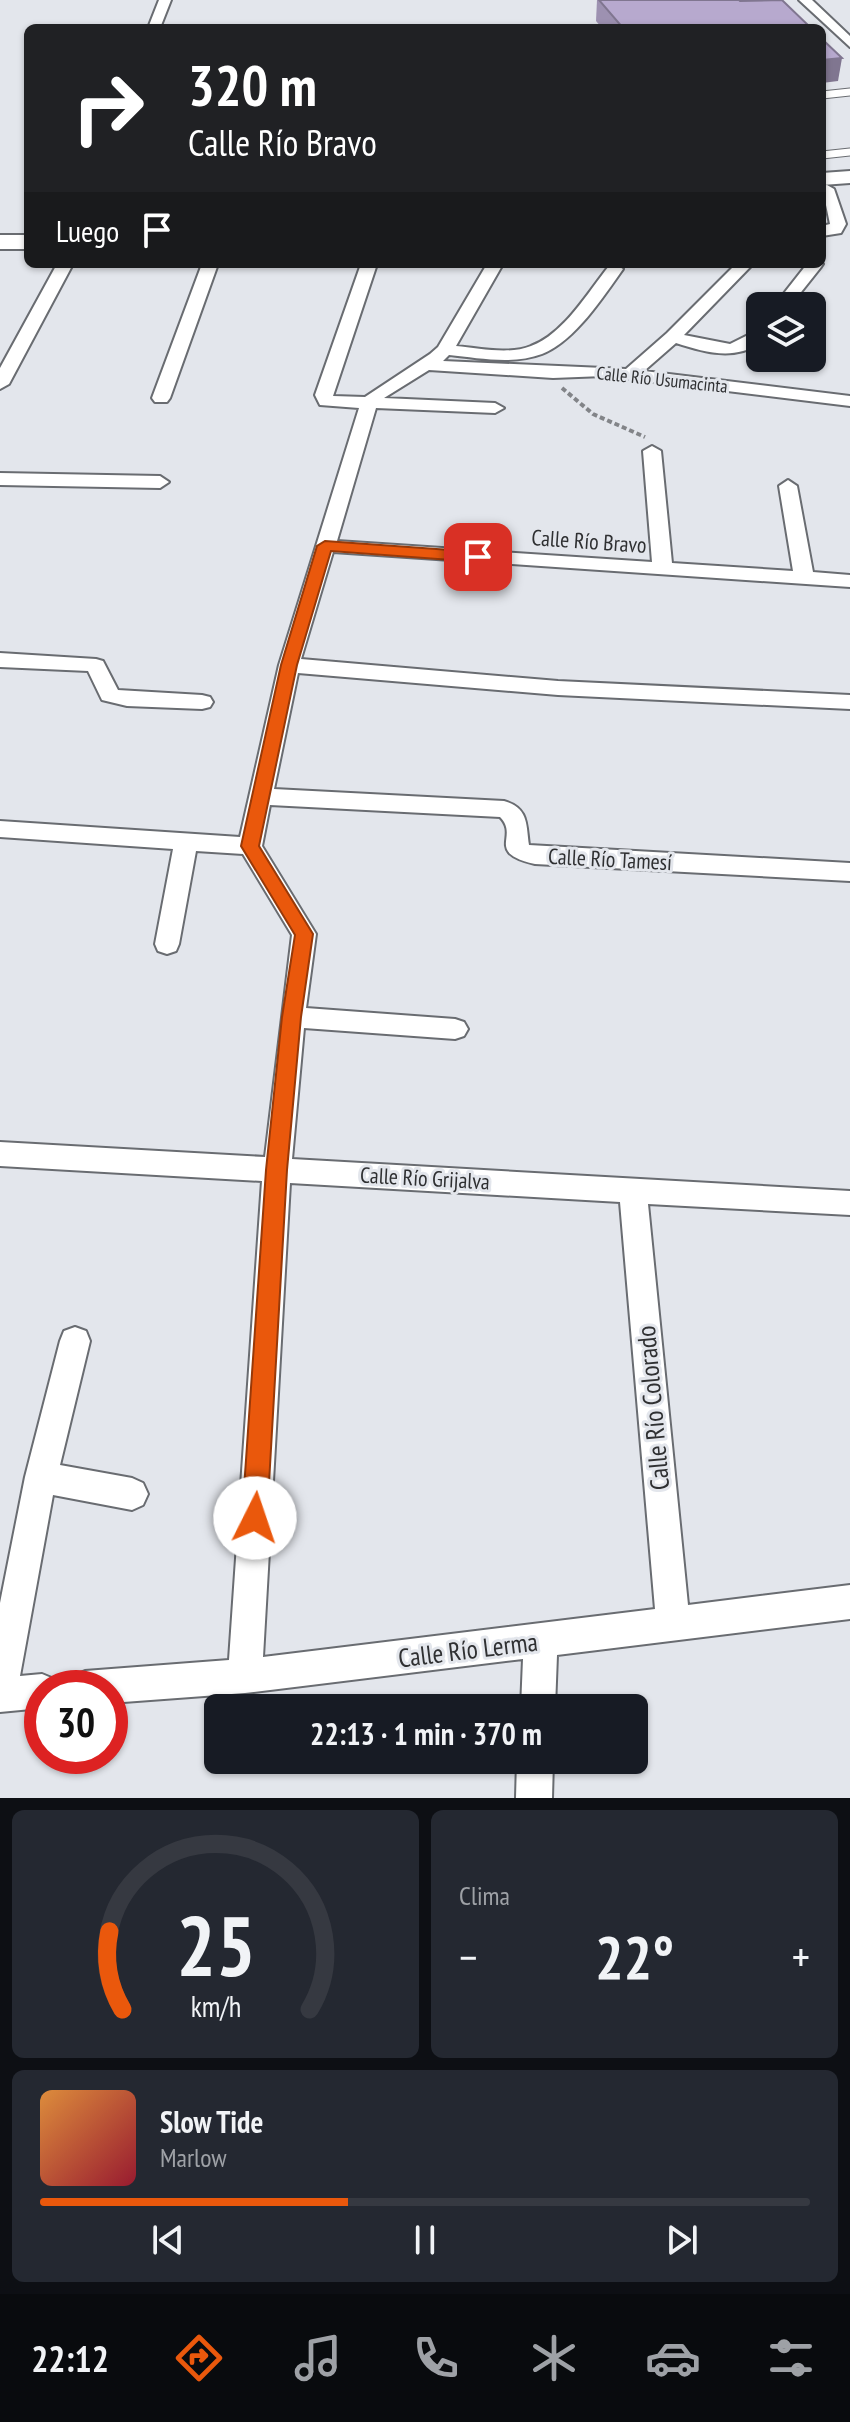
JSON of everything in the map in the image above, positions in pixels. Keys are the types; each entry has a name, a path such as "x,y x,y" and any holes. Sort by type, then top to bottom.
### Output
{"main road":[{"path":"826,185 850,177"},
{"path":"826,186 850,187"},
{"path":"0,242 24,242"},
{"path":"0,258 24,258"}],"street":[{"path":"156,24 165,0"},
{"path":"170,24 178,0"},
{"path":"805,0 850,42"},
{"path":"826,191 838,224 836,230 826,231"},
{"path":"0,384 63,268"},
{"path":"161,398 209,268"},
{"path":"368,268 324,395 326,401 495,408"},
{"path":"245,1676 277,1170 292,1017 304,934 250,846 289,665 369,403 376,395 436,358 492,268"},
{"path":"630,374 673,337 741,268"},
{"path":"793,292 812,268"},
{"path":"436,358 537,350 554,340 615,269"},
{"path":"673,337 707,348 731,349 746,345"},
{"name":"Calle Río Usumacinta","path":"436,358 553,373 604,371 850,401"},
{"path":"652,451 663,570"},
{"path":"0,479 160,482"},
{"path":"788,486 804,577"},
{"name":"Calle Río Bravo","path":"325,546 850,581"},
{"path":"0,660 82,663 96,666 110,695 127,699 202,702"},
{"path":"289,665 558,688 850,702"},
{"name":"Calle Río Tamesí","path":"261,796 504,809 513,813 517,820 516,846 522,852 535,855 850,872"},
{"path":"0,829 250,846"},
{"path":"167,944 186,842"},
{"path":"292,1017 455,1029"},
{"name":"Calle Río Grijalva","path":"0,1154 850,1203"},
{"name":"Calle Río Colorado","path":"633,1190 673,1625"},
{"path":"24,1691 0,1692 41,1477 75,1341"},
{"path":"41,1477 132,1494"},
{"name":"Calle Río Lerma","path":"128,1685 245,1676 850,1602"},
{"path":"538,1694 540,1642"},
{"path":"534,1798 535,1774"}],"lane":[{"path":"826,95 850,92"},
{"path":"826,155 850,152"}],"path":[{"path":"553,373 566,394 593,414 643,435 652,451"}],"building":[{"path":"599,0 782,0 807,24 620,24"},
{"path":"826,43 842,58 826,60"}],"route":[{"path":"255,1518 277,1170 292,1017 304,934 250,846 289,665 325,546 478,557"}]}
